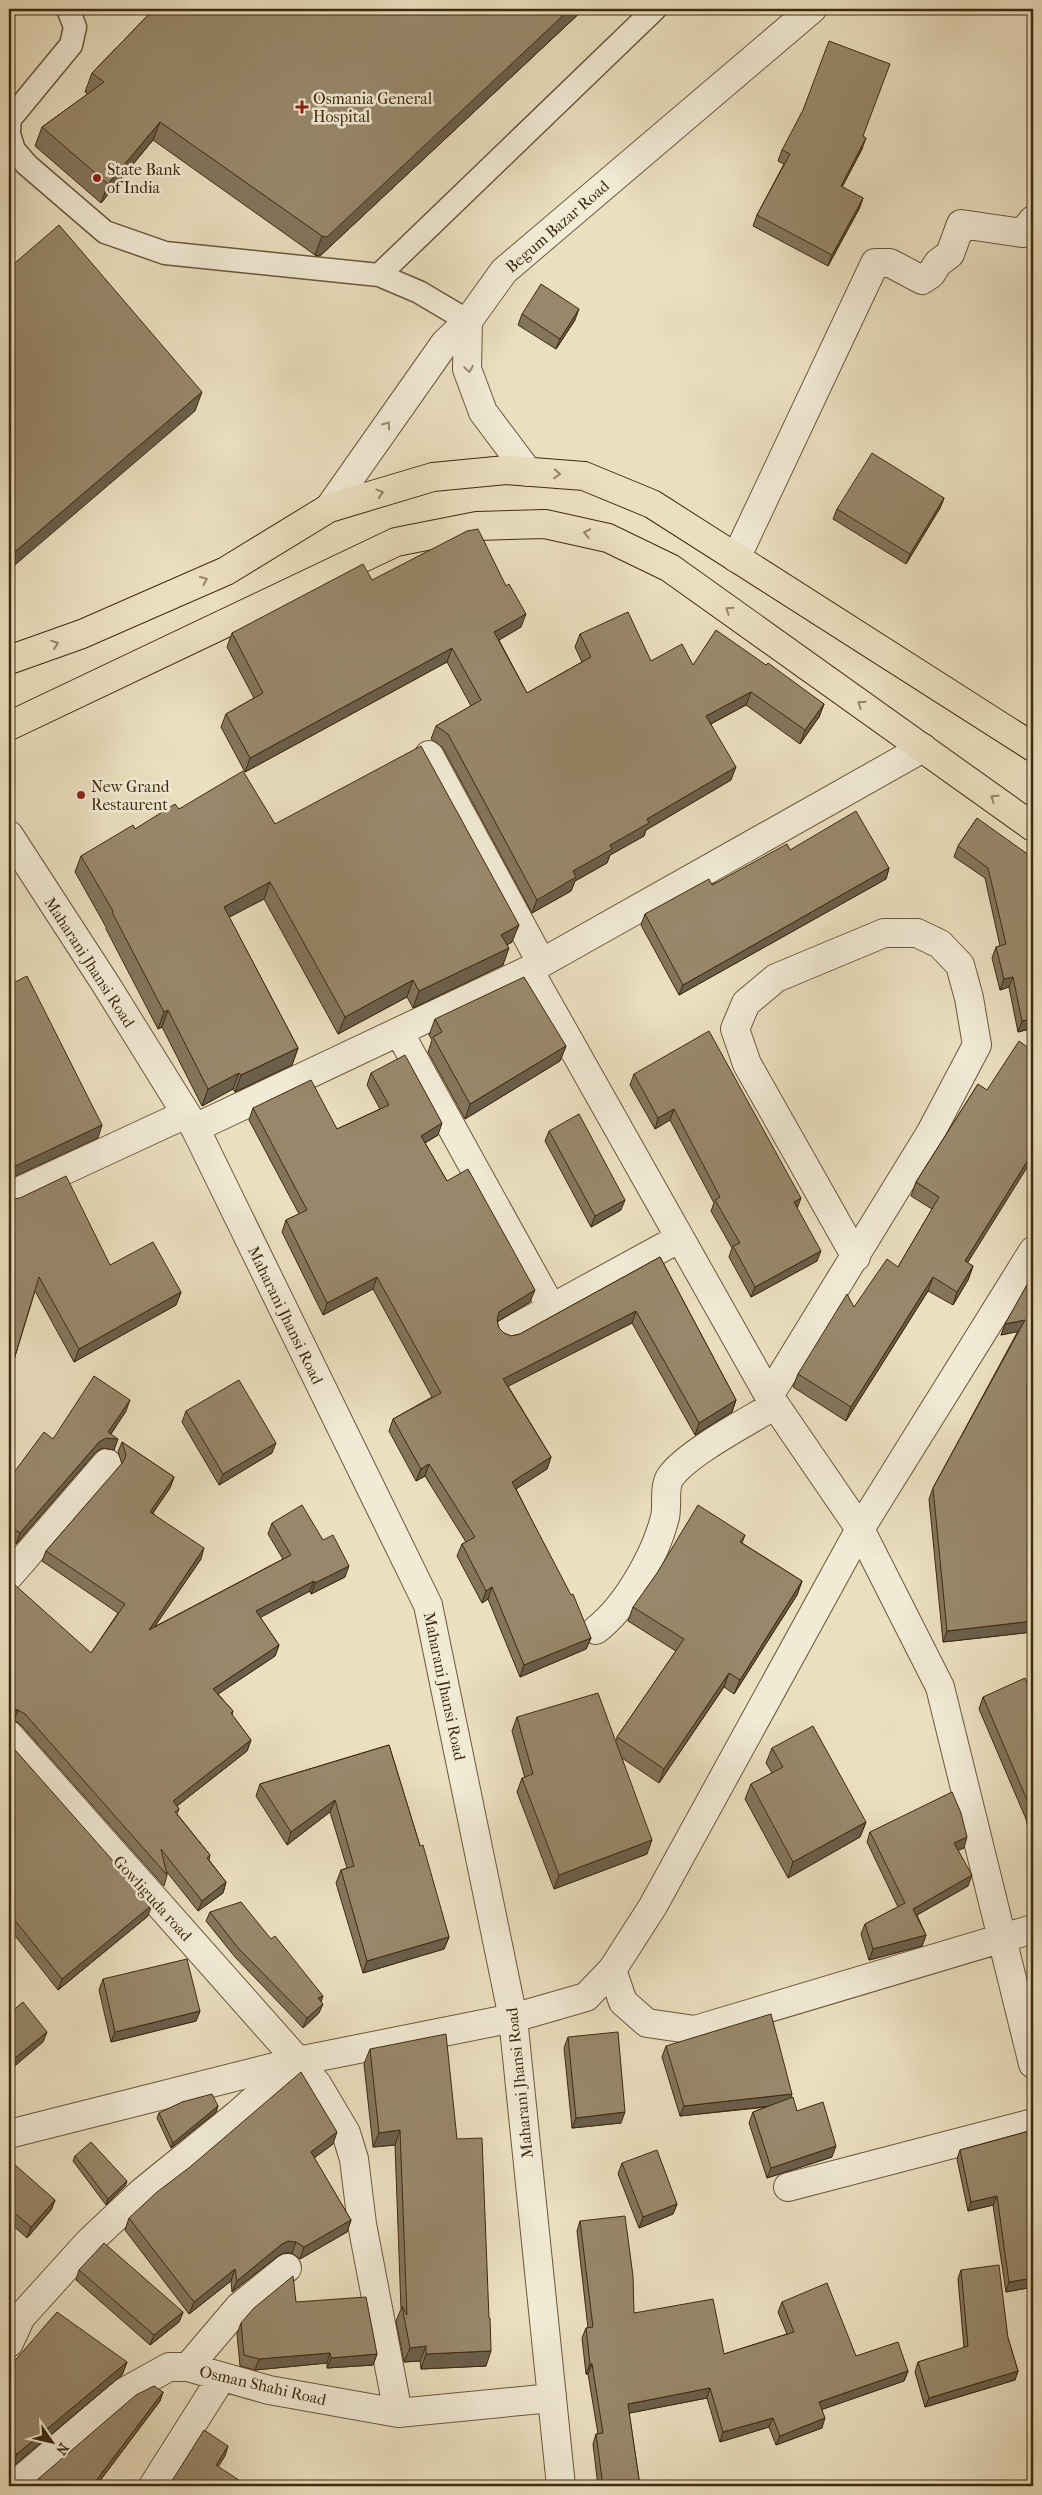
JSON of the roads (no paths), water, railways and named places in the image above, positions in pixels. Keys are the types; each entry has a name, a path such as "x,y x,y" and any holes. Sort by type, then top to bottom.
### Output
{"highway":[{"path":"9,660 82,634 226,571 329,508 433,477 506,470 584,476 652,504 1033,747"},
{"path":"9,726 396,542 477,526 545,524 608,538 670,568 1033,827"}],"street":[{"name":"Begum Bazar Road","path":"329,508 445,343 468,321 504,270 812,9"},
{"path":"736,558 875,263 890,263 922,280 931,274 938,263 950,254 961,224 1022,233 1033,220"},
{"path":"468,321 467,369 483,412 528,472"},
{"path":"9,1196 399,1032 535,966 923,748"},
{"path":"429,754 535,966 680,1238 772,1400 860,1529 940,1687 1033,2064"},
{"name":"Maharani Jhansi Road","path":"9,836 105,983 190,1121 428,1605 513,2018 562,2486"},
{"path":"596,1630 611,1619 642,1572 666,1516 670,1478 685,1461 772,1400 931,1132 977,1045 969,998 960,964 940,944 917,933 884,933 776,978 746,1003 736,1029 748,1064 856,1257"},
{"path":"399,1032 552,1309"},
{"path":"508,1332 680,1238"},
{"path":"9,2134 298,2061 513,2018 586,1997 612,1970 654,1906 860,1529 1033,1251"},
{"path":"9,1576 107,1463"},
{"name":"Gowliguda road","path":"9,1735 298,2061 317,2084 346,2133 398,2413"},
{"path":"612,1970 623,2002 647,2023 694,2030 1033,1929"},
{"path":"9,2343 21,2317 88,2243 142,2192 231,2120 298,2061"},
{"path":"788,2186 1033,2123"},
{"path":"188,2367 239,2307 286,2268"},
{"name":"Osman Shahi Road","path":"14,2486 124,2392 152,2374 169,2367 188,2367 269,2390 398,2413 552,2398"},
{"path":"154,2486 222,2377"}],"lane":[{"path":"68,9 75,27 71,44 10,119 9,132 14,150 27,164 105,232 165,252 379,274 419,292 468,321"},
{"path":"379,274 655,9"}],"place":[{"name":"Osmania General Hospital","path":"302,107"},
{"name":"State Bank of India","path":"97,178"},
{"name":"New Grand Restaurent","path":"81,795"}]}
